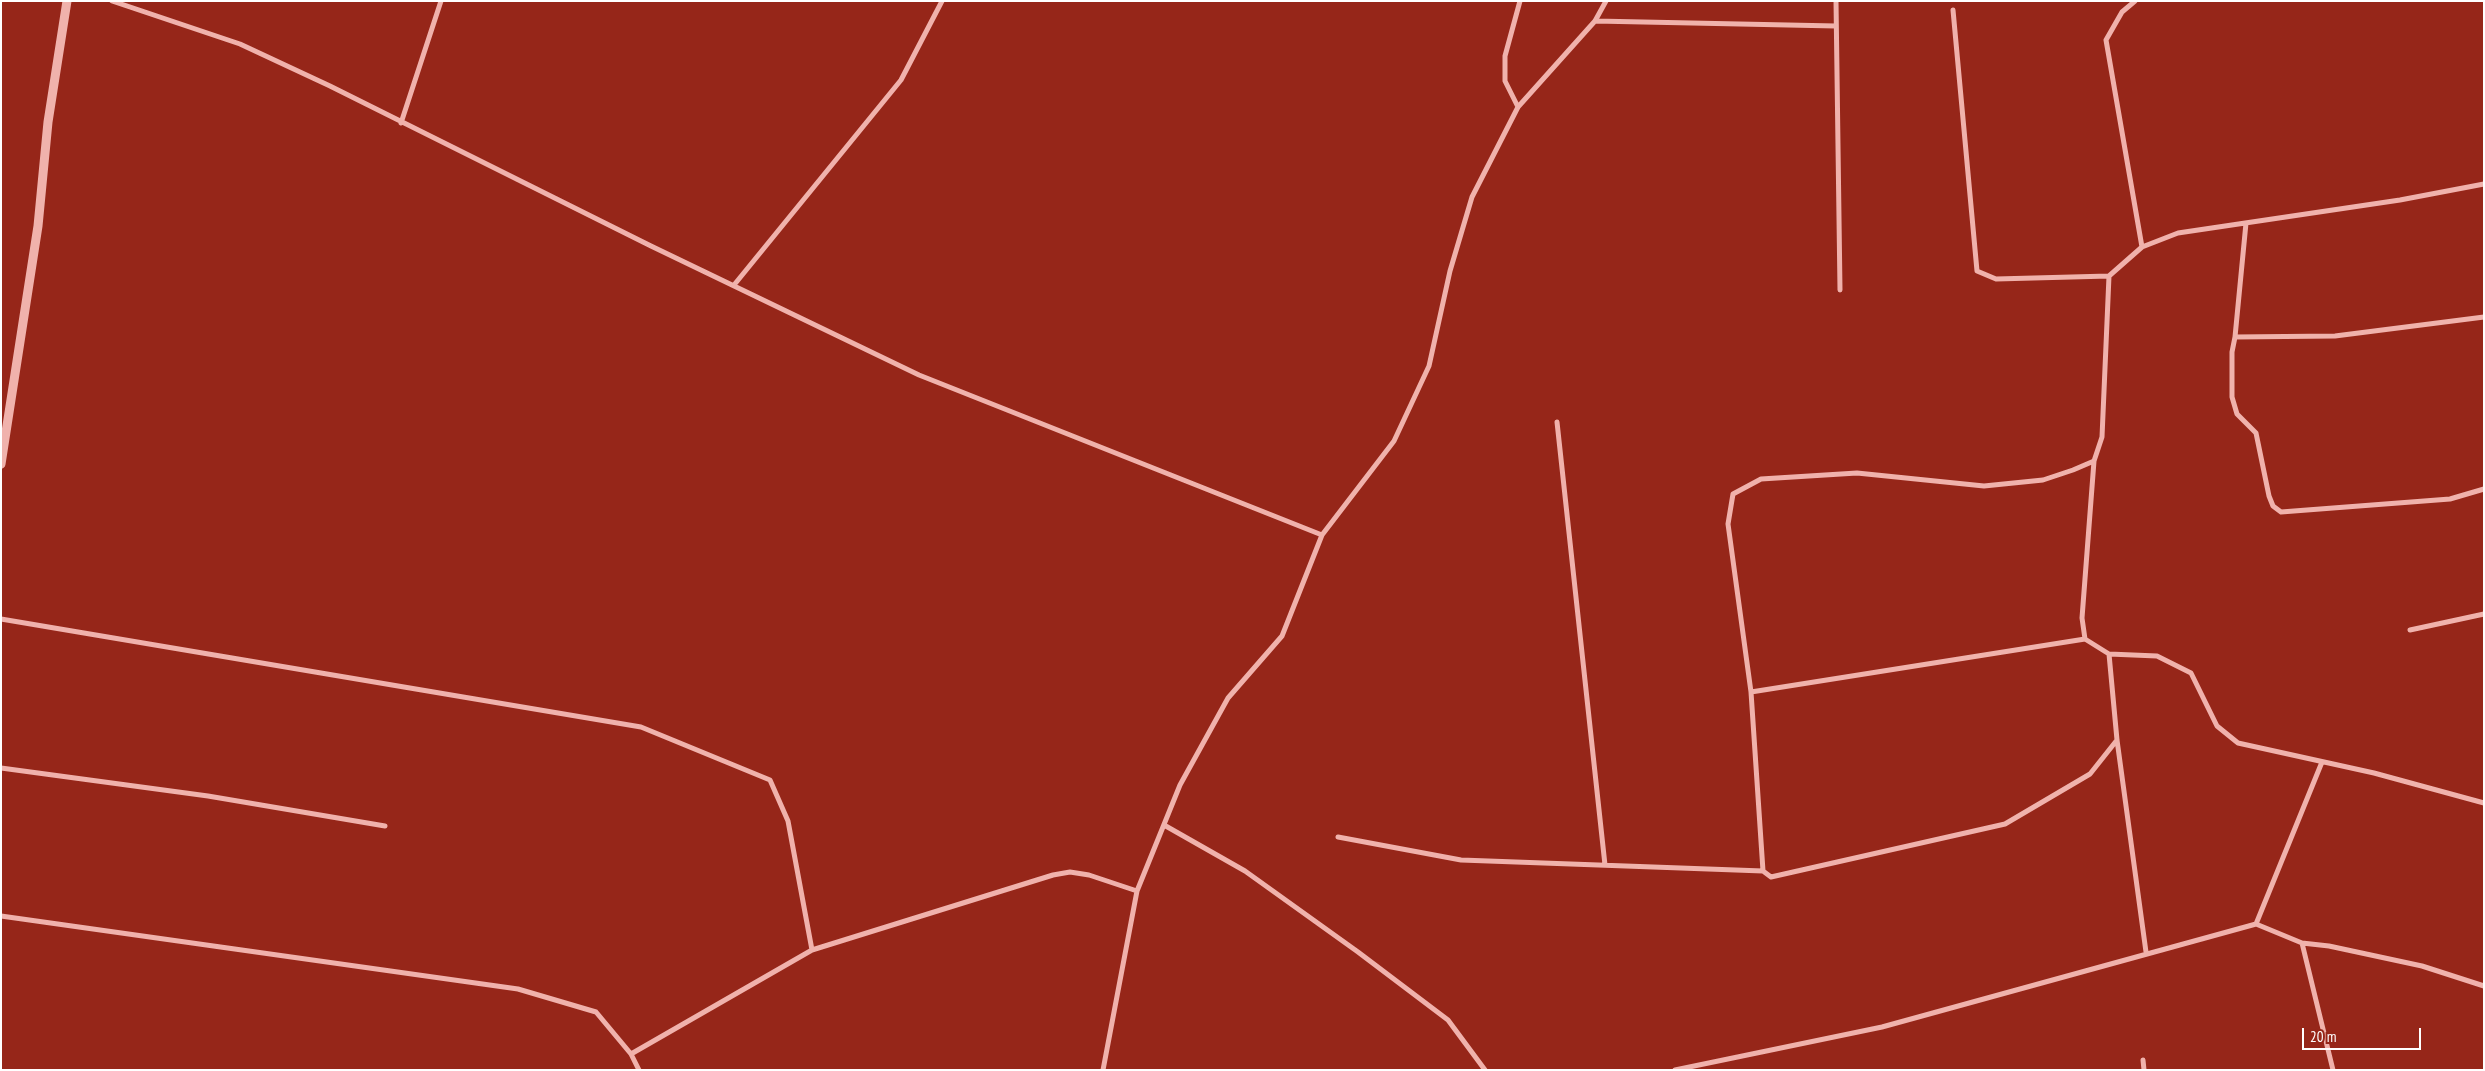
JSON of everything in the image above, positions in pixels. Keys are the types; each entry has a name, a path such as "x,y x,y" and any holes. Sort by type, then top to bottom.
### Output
{"street":[{"path":"1,464 36,236 48,122 67,1"},
{"path":"112,1 240,44 330,86 401,123 919,375 1322,535"},
{"path":"401,123 441,1"},
{"path":"734,286 901,80 942,1"},
{"path":"1518,107 1505,81 1505,56 1520,1"},
{"path":"1105,1069 1137,891 1180,785 1228,698 1282,636 1322,535 1394,440 1429,366 1450,272 1472,197 1518,107 1595,21 1606,1"},
{"path":"1836,1 1840,290"},
{"path":"2135,1 2122,12 2106,40 2142,247"},
{"path":"1953,10 1977,271 1996,279 2109,276 2142,247 2178,233 2400,200 2484,184"},
{"path":"1595,21 1836,26"},
{"path":"2246,223 2232,352 2232,397 2238,414 2256,433 2269,496 2273,506 2281,512 2450,499 2484,489"},
{"path":"2085,639 2082,618 2094,461 2102,437 2109,276"},
{"path":"2235,337 2335,336 2484,317"},
{"path":"1557,422 1605,865"},
{"path":"1763,871 1751,692 1728,524 1733,494 1761,479 1857,473 1984,486 2043,480 2094,461"},
{"path":"2410,630 2484,614"},
{"path":"1,619 641,727 660,734 770,780 788,821 812,950"},
{"path":"1751,692 2085,639 2110,654 2157,656 2191,673 2217,726 2238,743 2374,773 2484,803"},
{"path":"2110,654 2117,740 2146,952"},
{"path":"1338,836 1461,860 1763,871 1771,877 2005,824 2090,774 2117,740"},
{"path":"2256,924 2322,762"},
{"path":"1,768 208,796 385,826"},
{"path":"1164,825 1245,871 1358,952 1448,1020 1486,1070"},
{"path":"631,1054 812,950 1070,872 1089,875 1137,891"},
{"path":"1,916 518,989 596,1012 631,1054 639,1070"},
{"path":"1675,1070 1882,1028 2146,952 2256,924 2302,943 2329,946 2422,966 2484,986"},
{"path":"2302,943 2333,1070"},
{"path":"2143,1060 2144,1070"}]}
